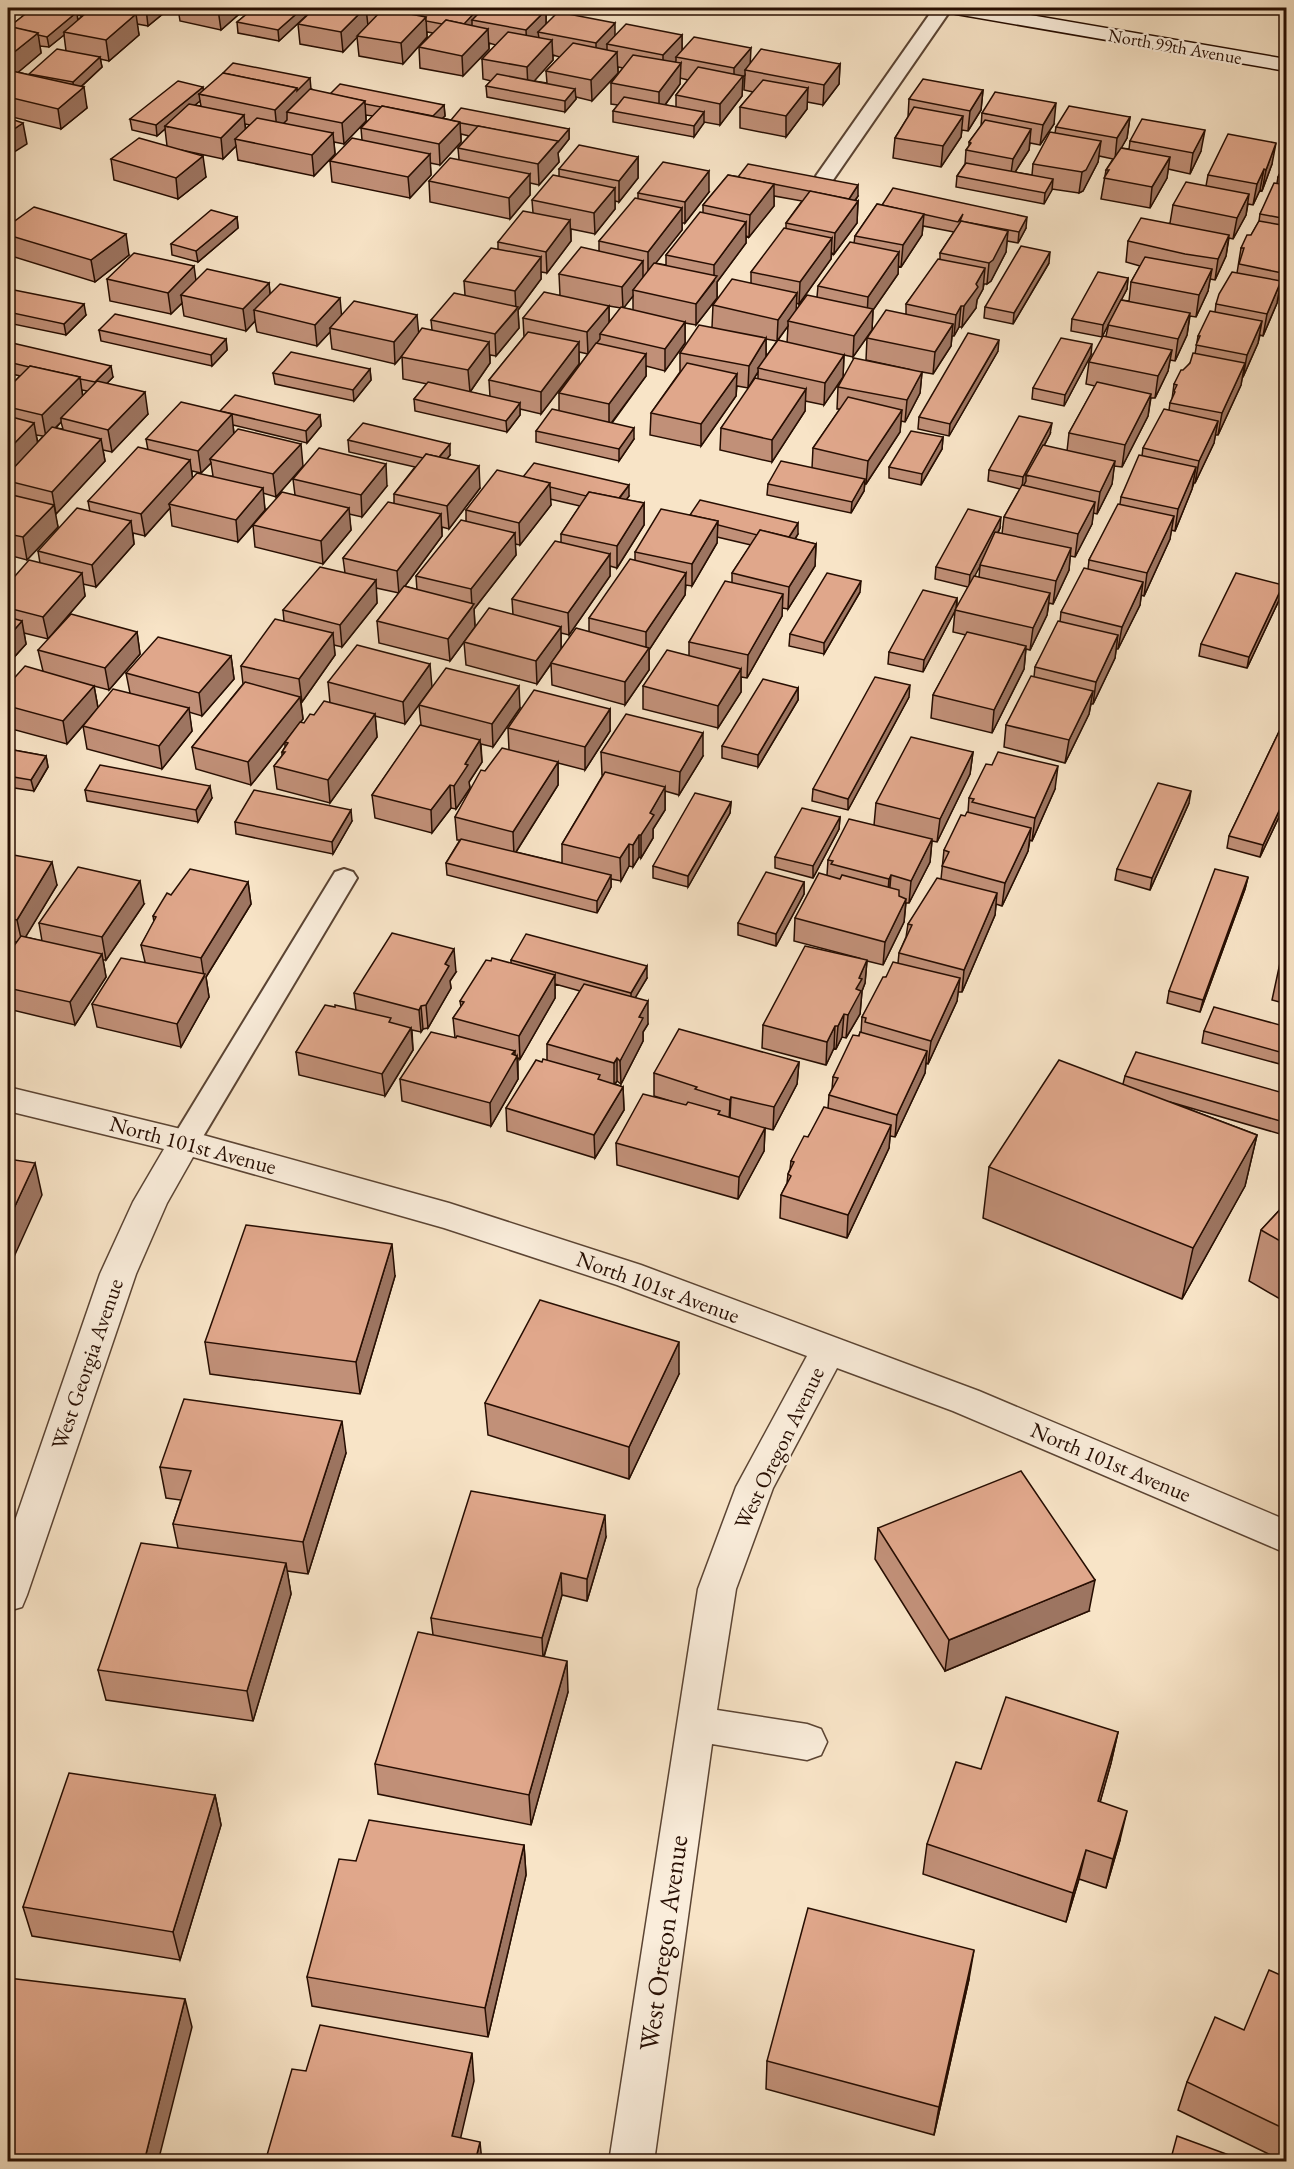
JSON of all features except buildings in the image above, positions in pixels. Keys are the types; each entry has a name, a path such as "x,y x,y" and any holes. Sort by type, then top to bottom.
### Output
{"street":[{"name":"North 99th Avenue","path":"956,8 1287,65"},
{"name":"North 101st Avenue","path":"8,1099 185,1142 460,1219 629,1275 966,1401 1287,1537"},
{"name":"West Georgia Avenue","path":"8,1594 118,1274 150,1202 185,1142"},
{"name":"West Oregon Avenue","path":"631,2162 717,1589 755,1487 829,1349"},
{"path":"695,1724 807,1742"}],"lane":[{"path":"826,176 943,8"},
{"path":"185,1142 344,878"}]}
